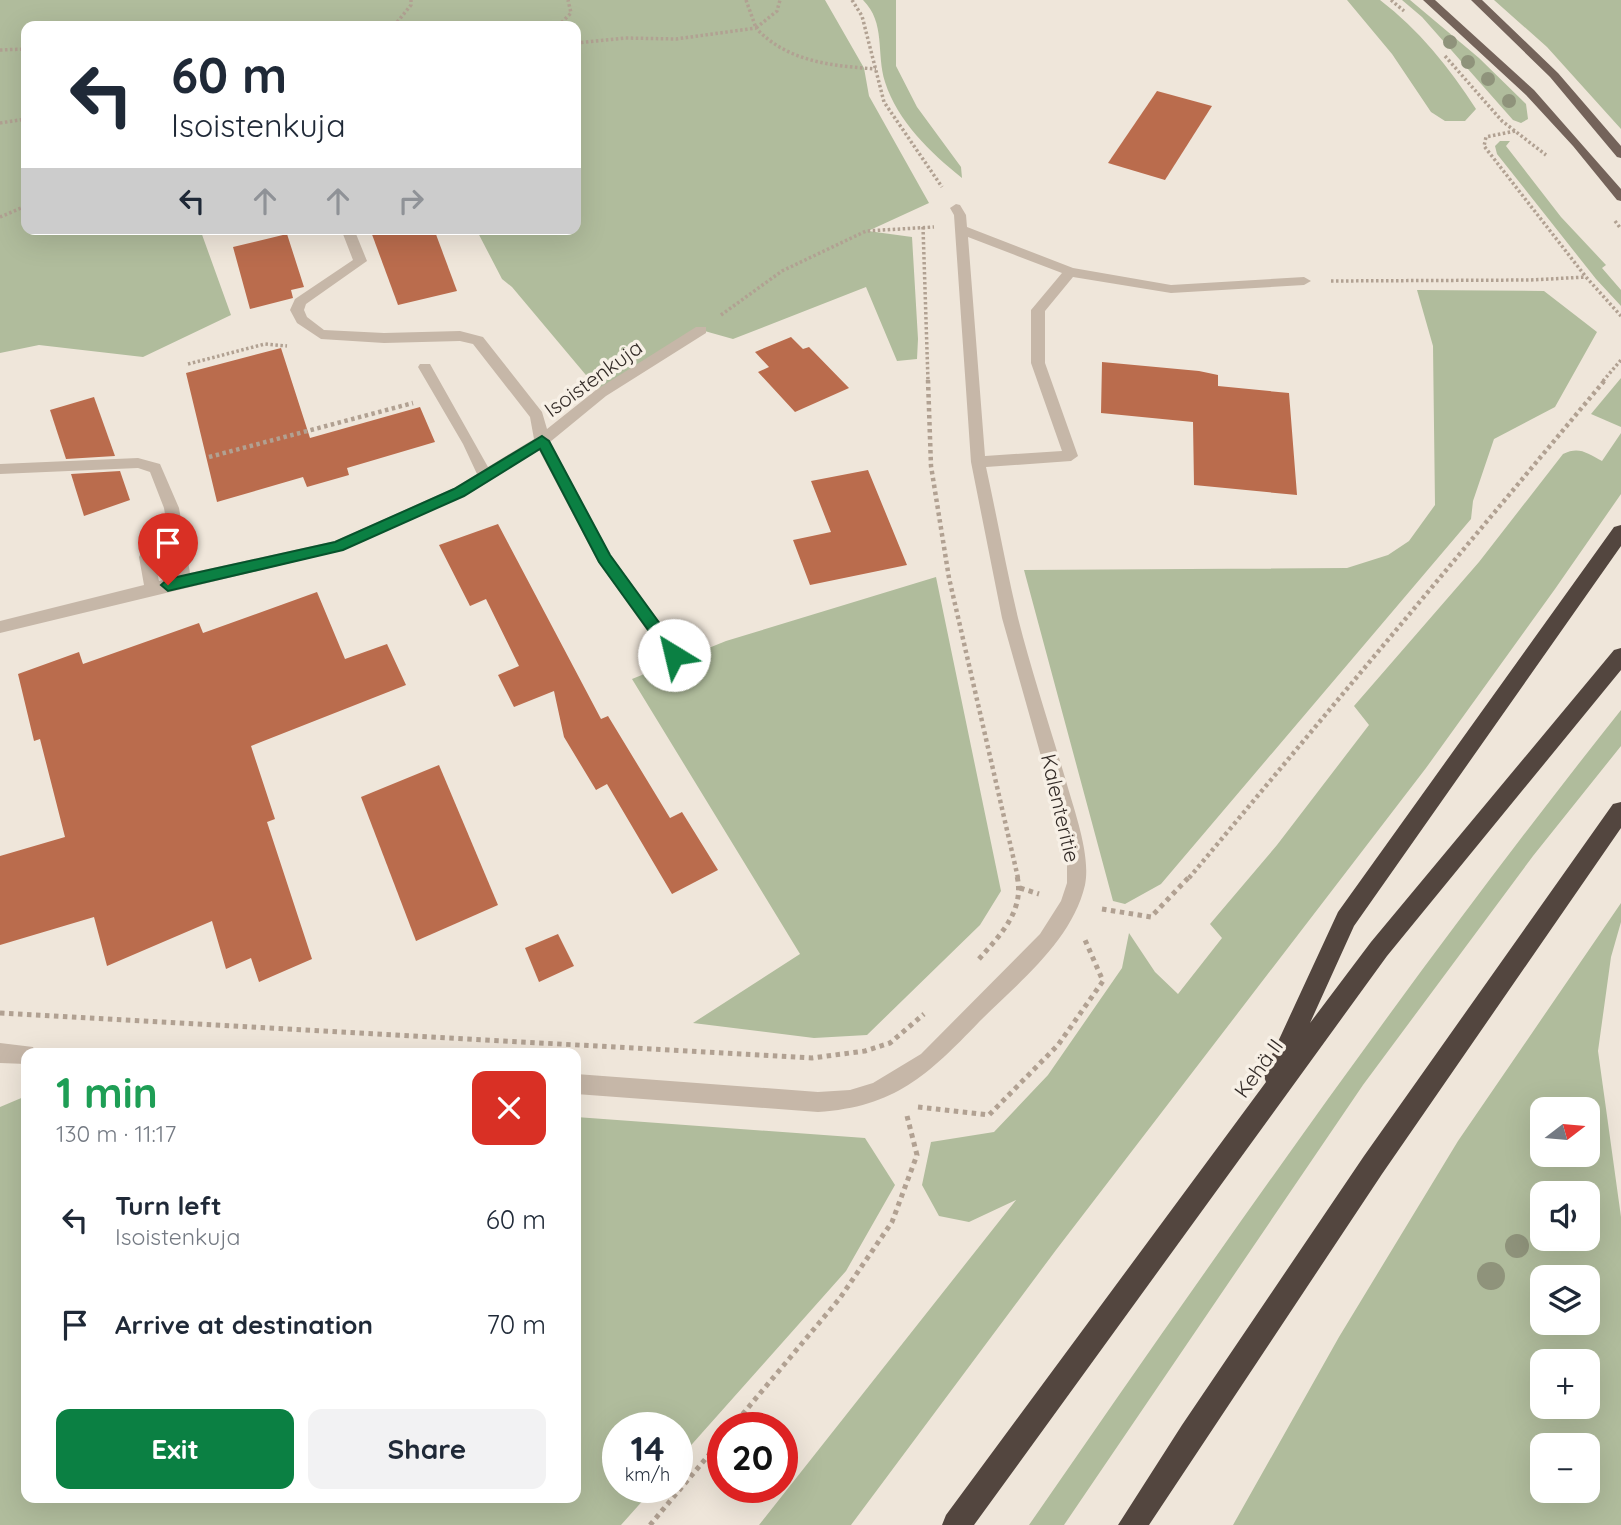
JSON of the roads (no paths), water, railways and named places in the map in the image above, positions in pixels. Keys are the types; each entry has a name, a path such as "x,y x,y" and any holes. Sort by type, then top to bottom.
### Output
{"highway":[{"path":"1256,1114 1346,919 1621,532"},
{"name":"Kehä II","path":"956,1525 1379,949 1621,656"},
{"path":"1132,1525 1238,1364 1532,934 1621,811"}],"main road":[{"path":"1427,0 1518,78 1561,124 1621,197"},
{"path":"1476,0 1554,75 1621,154"}],"street":[{"name":"Kalenteritie","path":"581,1084 818,1102 850,1100 878,1092 928,1061 1048,940 1069,904 1076,873 1068,820 1010,618 978,461 960,215 956,208"},
{"path":"960,229 1070,272 1171,289 1304,281"},
{"path":"349,235 360,261 300,302 297,310 302,320 321,334 346,337 460,336 478,340 537,416 542,441 604,558 674,655"},
{"path":"978,461 1071,456 1038,363 1038,310 1070,272"},
{"name":"Isoistenkuja","path":"0,627 338,546 459,492 542,441 601,393 701,330"},
{"path":"425,368 470,444 485,476"},
{"path":"0,469 138,463 155,468 163,482 171,508 181,552 183,581"},
{"path":"147,557 153,589"},
{"path":"0,1053 21,1054"}]}
